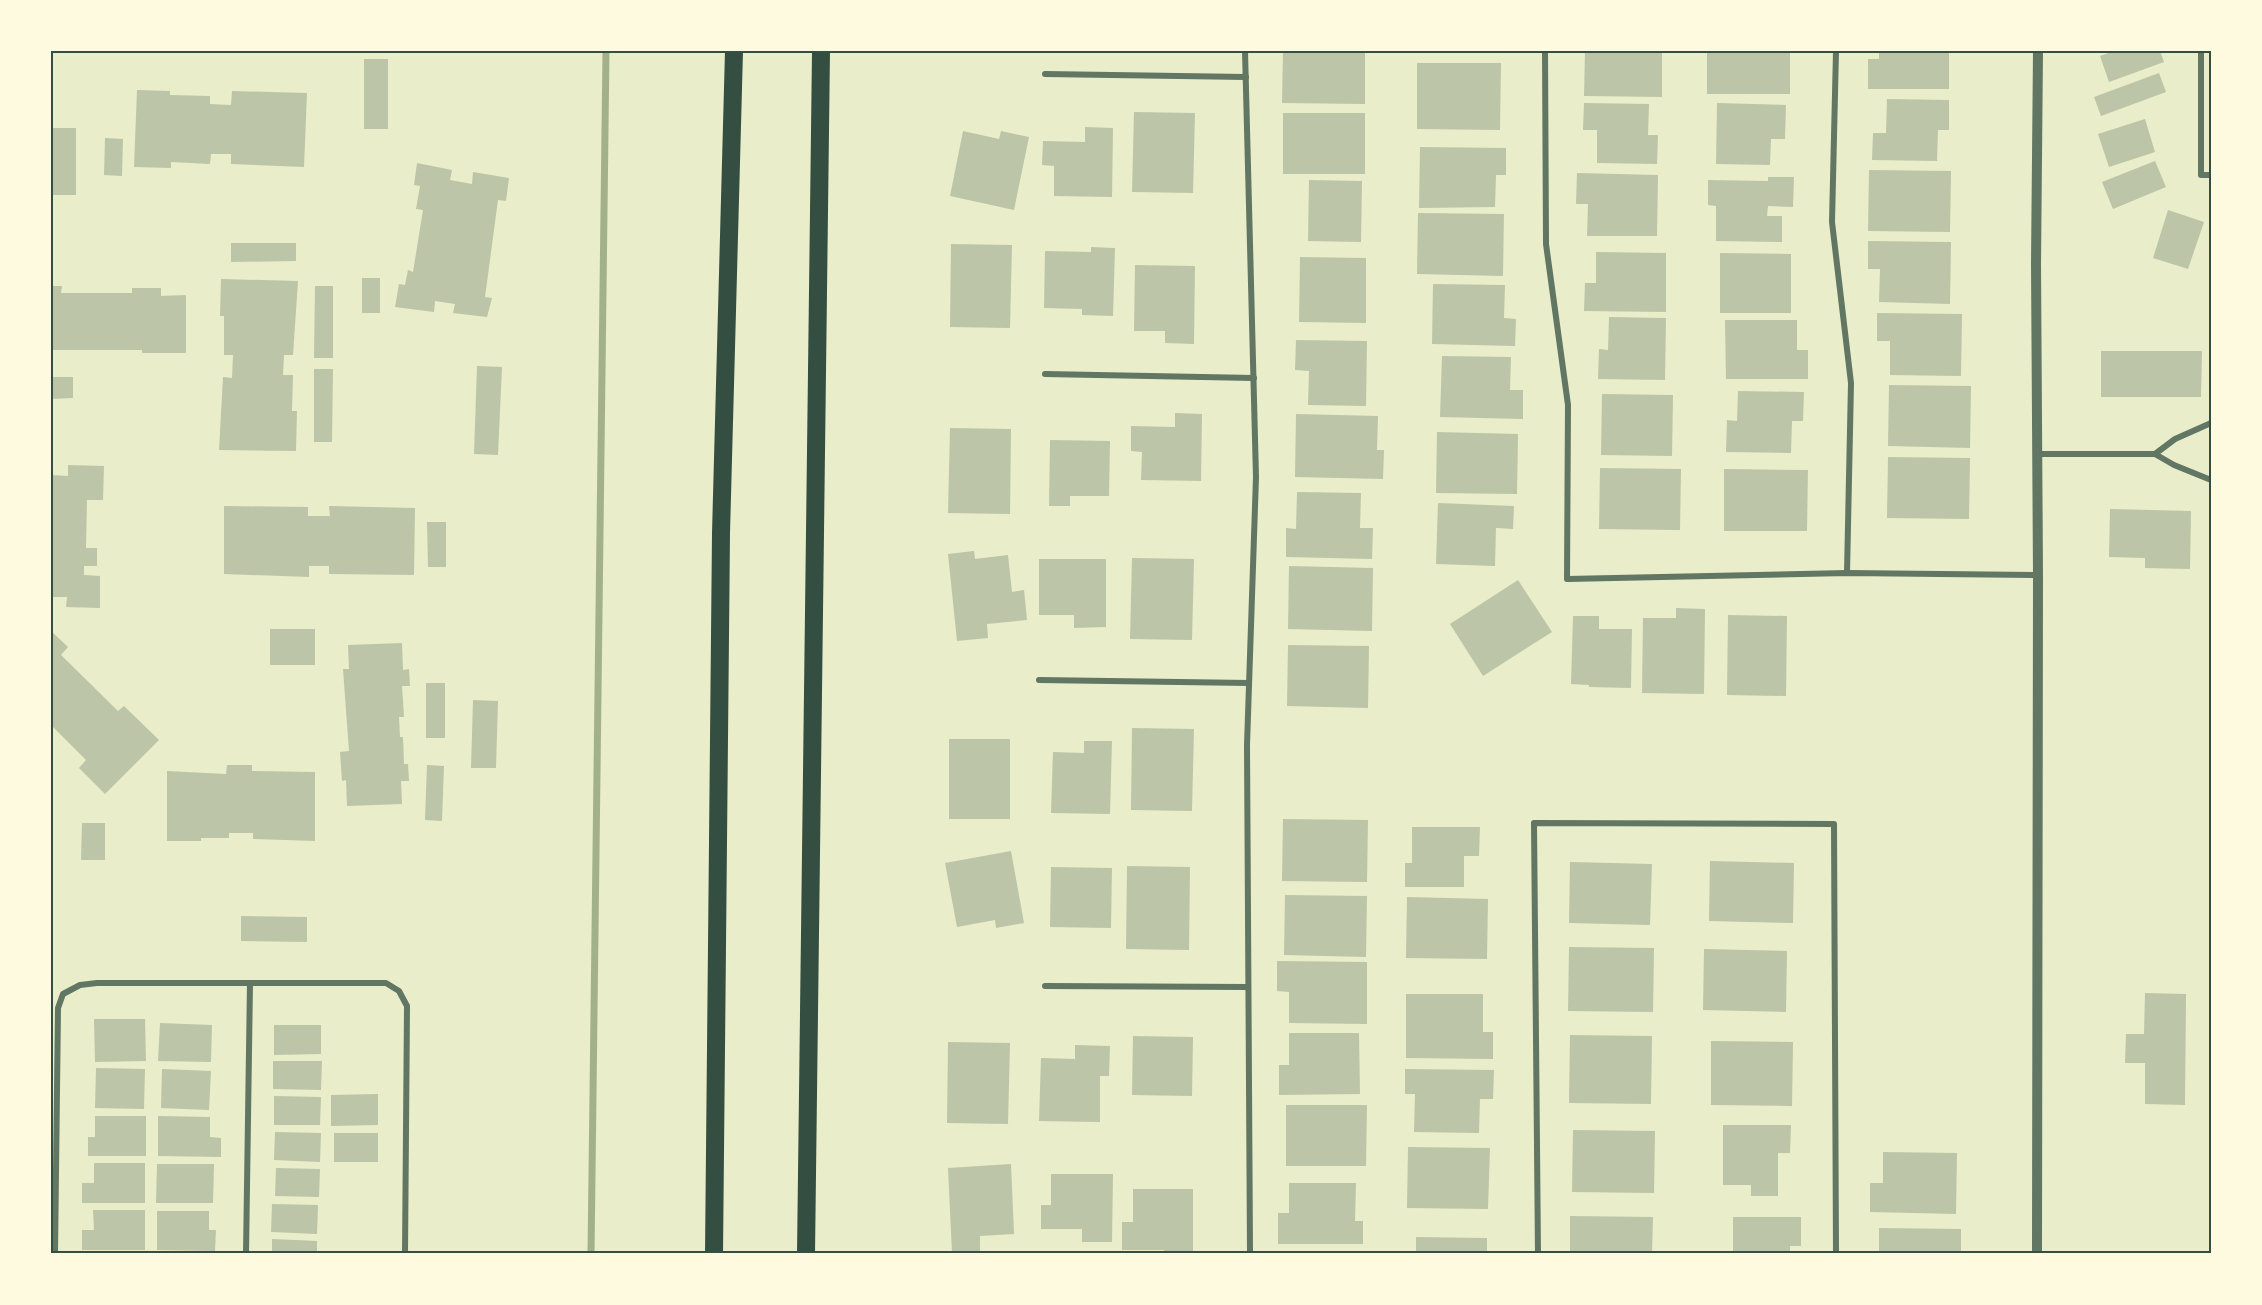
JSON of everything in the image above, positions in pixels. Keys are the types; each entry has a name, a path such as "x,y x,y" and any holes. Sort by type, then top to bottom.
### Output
{"highway":[{"path":"714,1254 722,533 734,51"},
{"path":"806,1254 821,51"},
{"path":"820,127 832,51"}],"street":[{"path":"1245,51 1256,477 1246,745 1250,1254"},
{"path":"1545,51 1546,244 1568,405 1567,579 1848,573 2038,575"},
{"path":"1836,51 1832,222 1851,383 1848,573"},
{"path":"2037,1254 2038,51"},
{"path":"2201,51 2201,175 2211,175"},
{"path":"1045,74 1246,77"},
{"path":"1045,374 1254,378"},
{"path":"2155,454 2175,439 2211,423"},
{"path":"2036,454 2155,454 2174,465 2211,480"},
{"path":"1039,680 1249,683"},
{"path":"1538,1254 1534,823 1834,824 1836,1254"},
{"path":"55,1254 54,1081 58,1008 63,994 80,986 97,983 386,983 402,995 407,1006 405,1254"},
{"path":"246,1254 250,983"},
{"path":"1045,986 1248,987"}],"building":[{"path":"1283,51 1365,51 1365,104 1282,103"},
{"path":"1585,51 1662,51 1662,97 1584,96"},
{"path":"1707,51 1790,51 1790,94 1707,94"},
{"path":"1879,51 1949,51 1949,89 1868,89 1868,59 1879,59"},
{"path":"2114,51 2160,51 2164,62 2109,82 2100,56"},
{"path":"364,59 388,59 388,129 364,129"},
{"path":"1417,63 1501,63 1500,130 1417,129"},
{"path":"2159,73 2166,92 2101,116 2094,97"},
{"path":"137,90 170,91 170,95 210,96 210,104 231,105 232,91 307,93 304,167 231,164 231,154 211,154 210,164 171,162 171,168 134,167"},
{"path":"1887,99 1949,100 1949,130 1938,130 1937,161 1872,160 1873,133 1886,133"},
{"path":"1584,103 1649,104 1648,135 1658,135 1657,164 1597,163 1597,130 1583,130"},
{"path":"1717,103 1786,105 1785,139 1771,139 1770,165 1716,164"},
{"path":"1134,112 1195,113 1193,193 1132,192"},
{"path":"1283,113 1365,113 1365,174 1283,174"},
{"path":"2145,119 2155,152 2109,167 2098,134"},
{"path":"1085,127 1113,128 1112,197 1054,196 1054,166 1042,165 1043,141 1085,142"},
{"path":"51,128 76,128 76,195 51,195"},
{"path":"963,131 999,139 1001,131 1029,137 1014,210 950,196"},
{"path":"105,138 123,139 122,176 104,175"},
{"path":"1420,147 1506,148 1506,175 1496,175 1495,207 1419,208"},
{"path":"2155,161 2166,187 2113,209 2102,182"},
{"path":"417,163 452,170 450,180 472,184 473,172 509,178 506,201 498,200 485,297 492,298 487,317 453,313 455,304 435,301 434,312 395,307 399,284 405,285 408,270 413,272 423,210 416,209 420,186 414,185"},
{"path":"1869,170 1951,171 1950,232 1868,231"},
{"path":"1577,173 1658,175 1657,236 1587,236 1588,204 1576,204"},
{"path":"1768,177 1794,177 1793,207 1768,206 1767,216 1782,216 1782,242 1716,241 1716,206 1708,205 1708,180 1768,181"},
{"path":"1309,180 1362,181 1361,242 1308,241"},
{"path":"2168,210 2204,222 2188,269 2153,258"},
{"path":"1418,213 1504,214 1503,276 1417,274"},
{"path":"1868,241 1951,242 1950,304 1879,302 1880,269 1868,269"},
{"path":"231,243 296,243 296,261 231,262"},
{"path":"951,244 1012,245 1010,328 950,327"},
{"path":"1091,247 1115,248 1113,316 1082,315 1082,309 1044,308 1045,251 1091,252"},
{"path":"1596,252 1666,253 1666,312 1584,311 1585,283 1596,283"},
{"path":"1720,253 1791,254 1791,313 1720,313"},
{"path":"1300,257 1366,258 1366,323 1299,322"},
{"path":"1135,265 1195,266 1194,344 1165,343 1165,331 1134,331"},
{"path":"362,278 380,278 380,313 362,313"},
{"path":"221,279 298,281 293,355 284,355 283,375 293,375 292,411 297,411 296,451 219,450 223,377 232,378 233,355 224,355 224,316 220,316"},
{"path":"1433,284 1505,285 1504,318 1516,319 1515,346 1432,344"},
{"path":"51,286 62,286 61,293 132,293 132,288 161,288 161,296 186,295 186,353 142,353 142,350 51,350"},
{"path":"315,286 333,286 333,358 314,358"},
{"path":"1877,313 1962,314 1961,376 1890,375 1890,341 1877,341"},
{"path":"1609,317 1666,318 1665,380 1598,379 1599,349 1608,350"},
{"path":"1725,320 1797,320 1797,350 1808,350 1808,379 1726,379"},
{"path":"1296,340 1367,341 1366,406 1308,405 1309,371 1295,370"},
{"path":"2101,351 2202,351 2201,397 2101,397"},
{"path":"1442,356 1511,357 1510,390 1523,390 1523,419 1440,417"},
{"path":"477,366 502,367 498,455 474,454"},
{"path":"314,369 333,369 332,442 314,442"},
{"path":"51,377 73,377 73,398 51,399"},
{"path":"1889,385 1971,386 1970,448 1888,446"},
{"path":"1738,391 1804,392 1803,421 1792,421 1791,453 1726,452 1727,420 1737,421"},
{"path":"1602,394 1673,395 1672,456 1601,455"},
{"path":"1175,413 1202,414 1201,481 1141,480 1142,452 1131,451 1131,426 1175,427"},
{"path":"1296,414 1378,416 1377,450 1384,450 1383,479 1295,477"},
{"path":"950,428 1011,429 1010,514 948,513"},
{"path":"1437,432 1518,434 1517,494 1436,493"},
{"path":"1050,440 1110,441 1109,496 1070,496 1070,506 1049,506"},
{"path":"1888,457 1970,458 1969,519 1887,518"},
{"path":"68,465 104,466 103,500 87,500 86,548 97,548 97,566 84,566 84,575 100,576 100,608 66,607 67,597 51,597 51,475 68,476"},
{"path":"1600,468 1681,469 1680,530 1599,529"},
{"path":"1724,469 1808,470 1807,531 1724,531"},
{"path":"1297,492 1361,493 1360,528 1373,528 1372,559 1286,557 1286,528 1296,529"},
{"path":"1438,503 1514,506 1513,529 1496,528 1495,566 1436,564"},
{"path":"224,506 308,507 308,516 330,516 329,506 415,508 414,575 329,574 329,566 309,566 309,577 224,574"},
{"path":"2110,509 2191,511 2190,569 2145,568 2145,558 2109,557"},
{"path":"427,522 446,522 446,567 428,567"},
{"path":"974,551 975,559 1008,555 1012,592 1024,590 1027,620 987,624 988,638 957,641 948,554"},
{"path":"1132,558 1194,559 1192,640 1130,639"},
{"path":"1039,559 1106,559 1106,627 1074,628 1074,615 1039,615"},
{"path":"1289,566 1373,568 1372,631 1288,629"},
{"path":"1518,580 1552,632 1483,676 1450,624"},
{"path":"1676,608 1705,609 1704,694 1642,693 1643,618 1676,618"},
{"path":"1728,615 1787,616 1786,696 1727,695"},
{"path":"1573,616 1599,616 1599,629 1632,629 1631,688 1571,684"},
{"path":"270,629 315,629 315,665 270,665"},
{"path":"51,631 68,647 61,655 118,711 124,706 159,740 105,794 79,768 86,760 51,725"},
{"path":"402,643 403,670 409,669 410,686 402,686 404,717 399,717 400,737 403,737 404,764 408,764 409,781 401,781 402,804 347,806 346,780 342,781 340,752 349,751 343,669 349,669 348,645"},
{"path":"1288,645 1369,646 1368,708 1287,706"},
{"path":"426,683 445,683 445,738 426,738"},
{"path":"473,700 498,701 496,768 471,768"},
{"path":"1132,728 1194,729 1192,811 1131,810"},
{"path":"949,739 1010,739 1010,819 949,819"},
{"path":"1084,741 1112,741 1110,814 1051,813 1053,752 1084,753"},
{"path":"227,765 252,765 252,771 315,772 315,841 253,839 253,833 229,833 229,838 167,841 167,771 226,774"},
{"path":"427,765 444,766 442,821 425,820"},
{"path":"1283,819 1368,820 1367,882 1282,881"},
{"path":"82,823 105,823 105,860 81,860"},
{"path":"1412,827 1480,827 1479,856 1464,856 1464,887 1405,887 1405,863 1412,863"},
{"path":"1011,851 1024,923 996,928 995,920 957,927 945,863"},
{"path":"1710,861 1794,863 1793,923 1709,921"},
{"path":"1570,862 1652,864 1650,925 1569,923"},
{"path":"1127,866 1190,867 1189,950 1126,949"},
{"path":"1051,867 1112,868 1111,928 1050,927"},
{"path":"1285,895 1367,896 1366,957 1284,955"},
{"path":"1407,897 1488,899 1487,959 1406,958"},
{"path":"241,916 307,917 307,942 241,941"},
{"path":"1569,947 1654,948 1653,1012 1568,1011"},
{"path":"1704,949 1787,951 1786,1012 1703,1010"},
{"path":"1277,961 1367,962 1367,1024 1289,1023 1289,992 1277,991"},
{"path":"2145,993 2186,994 2185,1105 2145,1104 2145,1063 2125,1063 2126,1034 2144,1034"},
{"path":"1406,994 1483,994 1483,1032 1493,1032 1493,1059 1406,1058"},
{"path":"94,1019 145,1019 146,1061 95,1062"},
{"path":"160,1023 212,1025 211,1062 158,1061"},
{"path":"274,1025 321,1025 321,1054 274,1055"},
{"path":"1289,1033 1359,1033 1360,1094 1279,1095 1279,1065 1289,1065"},
{"path":"1570,1035 1652,1036 1651,1104 1569,1103"},
{"path":"1133,1036 1193,1037 1192,1096 1132,1095"},
{"path":"1711,1041 1793,1042 1792,1106 1711,1105"},
{"path":"948,1042 1010,1043 1008,1124 947,1123"},
{"path":"1075,1045 1110,1046 1109,1076 1100,1076 1100,1122 1039,1121 1041,1058 1075,1059"},
{"path":"273,1061 322,1061 321,1090 273,1089"},
{"path":"96,1068 145,1069 144,1109 95,1108"},
{"path":"162,1069 211,1071 209,1110 161,1108"},
{"path":"1405,1069 1494,1070 1493,1099 1480,1099 1479,1133 1414,1132 1415,1094 1405,1094"},
{"path":"378,1094 378,1125 331,1126 331,1095"},
{"path":"274,1096 321,1097 320,1125 274,1125"},
{"path":"1286,1105 1367,1105 1366,1166 1286,1166"},
{"path":"95,1116 146,1116 146,1156 88,1156 88,1137 95,1137"},
{"path":"158,1116 210,1117 210,1137 221,1138 221,1157 158,1156"},
{"path":"1723,1125 1791,1125 1790,1153 1778,1153 1778,1196 1751,1196 1751,1185 1723,1185"},
{"path":"1573,1130 1655,1131 1654,1193 1572,1192"},
{"path":"275,1132 321,1133 320,1162 274,1160"},
{"path":"334,1133 378,1133 378,1162 334,1162"},
{"path":"1408,1147 1490,1148 1488,1209 1407,1208"},
{"path":"1883,1152 1957,1153 1956,1214 1870,1212 1870,1183 1883,1183"},
{"path":"94,1163 145,1163 145,1203 82,1203 82,1183 94,1183"},
{"path":"157,1164 214,1164 213,1203 156,1203"},
{"path":"1011,1164 1014,1234 980,1236 980,1252 952,1253 948,1168"},
{"path":"276,1168 320,1169 319,1197 275,1196"},
{"path":"1051,1174 1113,1174 1112,1242 1082,1242 1082,1229 1041,1229 1041,1205 1051,1205"},
{"path":"1289,1183 1356,1183 1355,1221 1363,1221 1363,1244 1278,1244 1278,1213 1289,1213"},
{"path":"1133,1189 1193,1189 1193,1254 1164,1254 1164,1250 1122,1250 1122,1222 1133,1222"},
{"path":"272,1204 318,1205 317,1234 271,1232"},
{"path":"93,1210 145,1210 145,1250 82,1250 82,1230 94,1230"},
{"path":"157,1211 209,1211 209,1230 216,1230 215,1251 157,1250"},
{"path":"1570,1216 1653,1217 1652,1254 1570,1254"},
{"path":"1733,1217 1801,1217 1801,1246 1790,1246 1790,1254 1733,1254"},
{"path":"1879,1228 1961,1229 1961,1254 1879,1254"},
{"path":"1416,1237 1487,1238 1487,1254 1416,1254"},
{"path":"272,1239 317,1241 317,1254 272,1254"}],"waterway":[{"path":"591,1254 606,51"}]}
